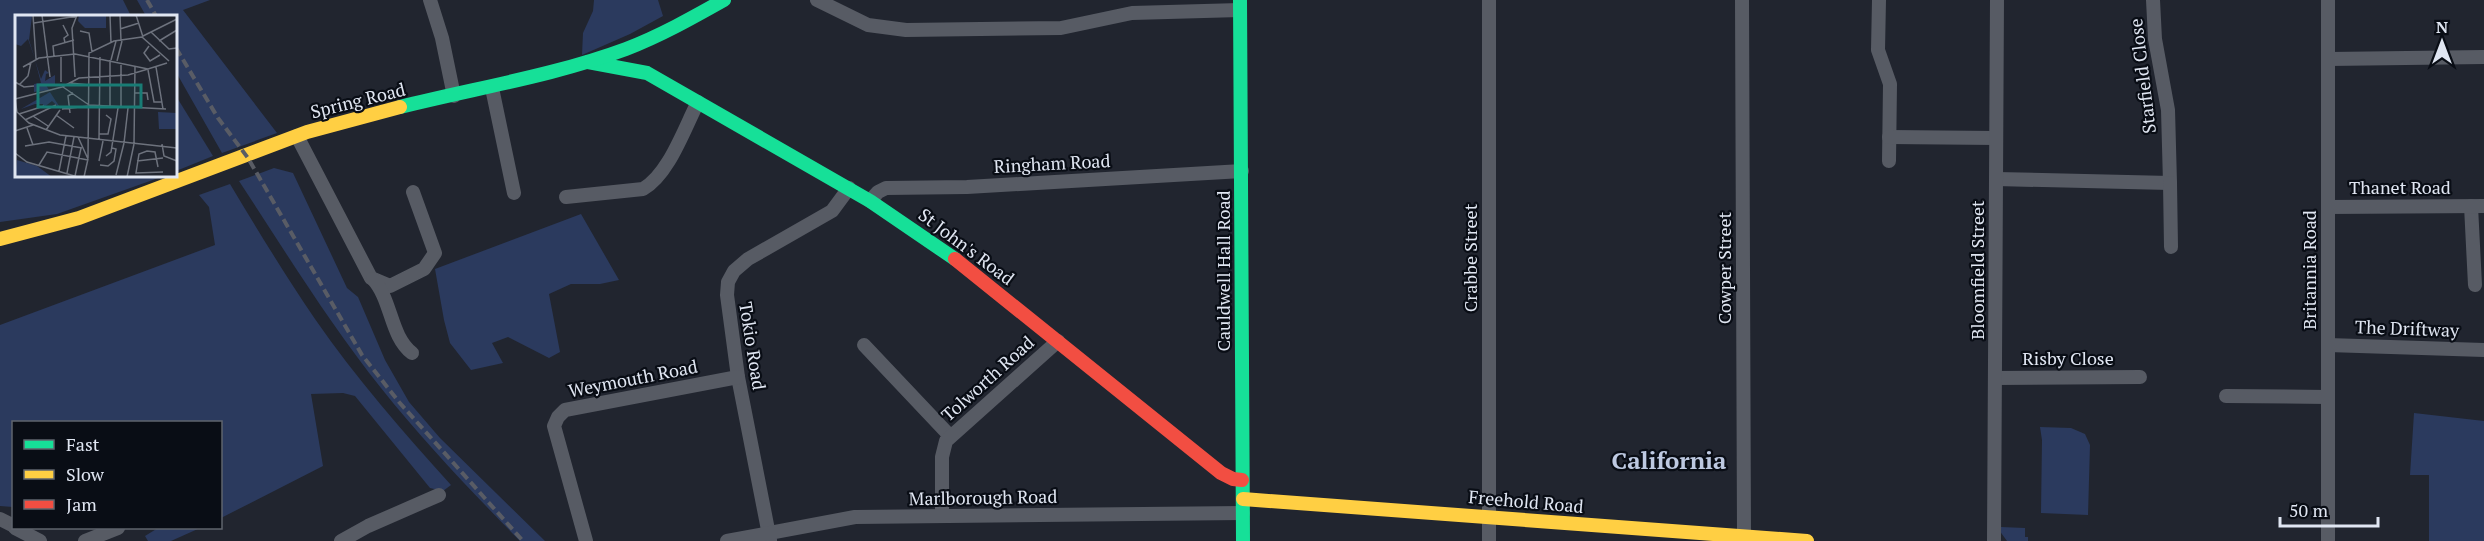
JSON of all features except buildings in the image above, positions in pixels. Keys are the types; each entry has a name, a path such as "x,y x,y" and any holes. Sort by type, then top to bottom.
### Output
{"street":[{"path":"430,0 442,38 454,96"},
{"name":"Spring Road","path":"0,239 62,226 297,136 365,116 492,88 588,62 642,42 707,11 724,0"},
{"path":"817,0 868,25 906,30 1061,28 1130,7 1240,5"},
{"name":"Crabbe Street","path":"1489,541 1490,0"},
{"name":"Cowper Street","path":"1742,0 1744,536"},
{"path":"1879,0 1878,50 1890,84 1889,161"},
{"name":"Bloomfield Street","path":"1994,541 1997,0"},
{"name":"Starfield Close","path":"2153,0 2154,39 2168,110 2171,248"},
{"name":"Britannia Road","path":"2328,0 2328,541"},
{"name":"Cauldwell Hall Road","path":"1240,5 1243,541"},
{"path":"642,42 642,65 647,73"},
{"path":"2329,59 2484,57"},
{"name":"St John's Road","path":"588,62 647,73 870,201 944,251 1221,473 1233,479 1242,480"},
{"path":"492,88 514,193"},
{"path":"566,197 633,190 651,184 663,170 698,102"},
{"path":"297,136 371,278 382,289 404,347 412,353"},
{"path":"1889,137 1996,138"},
{"name":"Ringham Road","path":"870,201 878,192 886,188 967,187 1242,171"},
{"path":"1996,179 2170,183"},
{"name":"Tokio Road","path":"770,537 738,377 727,295 728,282 734,271 766,248 832,211 849,188"},
{"path":"371,278 390,286 424,269 435,253 413,192"},
{"name":"Thanet Road","path":"2328,207 2478,206 2475,285"},
{"name":"Tolworth Road","path":"942,516 942,457 943,448 950,436 1058,341"},
{"path":"864,345 950,436"},
{"name":"The Driftway","path":"2328,345 2484,350"},
{"name":"Weymouth Road","path":"586,541 554,426 558,417 565,410 738,377"},
{"name":"Risby Close","path":"1996,378 2140,377"},
{"path":"2226,396 2328,397"},
{"path":"349,540 368,526 440,495"},
{"name":"Freehold Road","path":"1243,499 1807,541"},
{"name":"Marlborough Road","path":"727,541 770,537 855,517 1243,513"},
{"path":"17,529 38,541"},
{"path":"85,541 105,538"}],"shaded area":[{"path":"0,0 123,0 130,15 15,15 15,177 161,177 57,214 0,222"},
{"path":"137,0 210,0 183,10 277,133 222,153 177,74 177,15 145,15"},
{"path":"594,0 658,0 663,16 630,34 582,55 583,33 593,11"},
{"path":"177,98 213,156 177,171"},
{"path":"274,168 293,173 347,288 358,297 385,360 409,402 440,438 545,541 520,541 414,428 343,338 239,181"},
{"path":"230,184 282,269 331,341 380,404 451,485 443,491 430,488 355,396 343,393 311,394 323,466 222,517 222,421 12,421 12,507 0,506 0,325 215,245 209,207 199,195"},
{"path":"581,214 619,280 600,284 571,284 549,294 560,352 549,358 508,337 492,343 503,363 471,370 450,343 435,269"},
{"path":"2414,413 2484,421 2484,541 2429,541 2429,475 2410,475"},
{"path":"2040,427 2071,428 2085,434 2090,445 2088,515 2041,513 2042,440"},
{"path":"2001,527 2025,528 2025,537 2028,537 2028,541 2007,541 1999,530"},
{"path":"156,529 198,529 171,541 148,541 145,536"}],"railway":[{"path":"147,0 155,15"},
{"path":"177,50 218,118 248,158 362,355 399,402 523,541"}],"traffic: fast":[{"path":"400,107 570,67 626,49 724,0"},
{"path":"1240,0 1243,541"},
{"path":"588,62 647,73 870,201 955,259"}],"traffic: slow":[{"path":"0,239 79,218 307,132 400,107"},
{"path":"1243,499 1807,541"}],"traffic: jam":[{"path":"955,259 1221,473 1233,479 1242,480"}],"district":[{"name":"California","path":"1669,461"}]}
